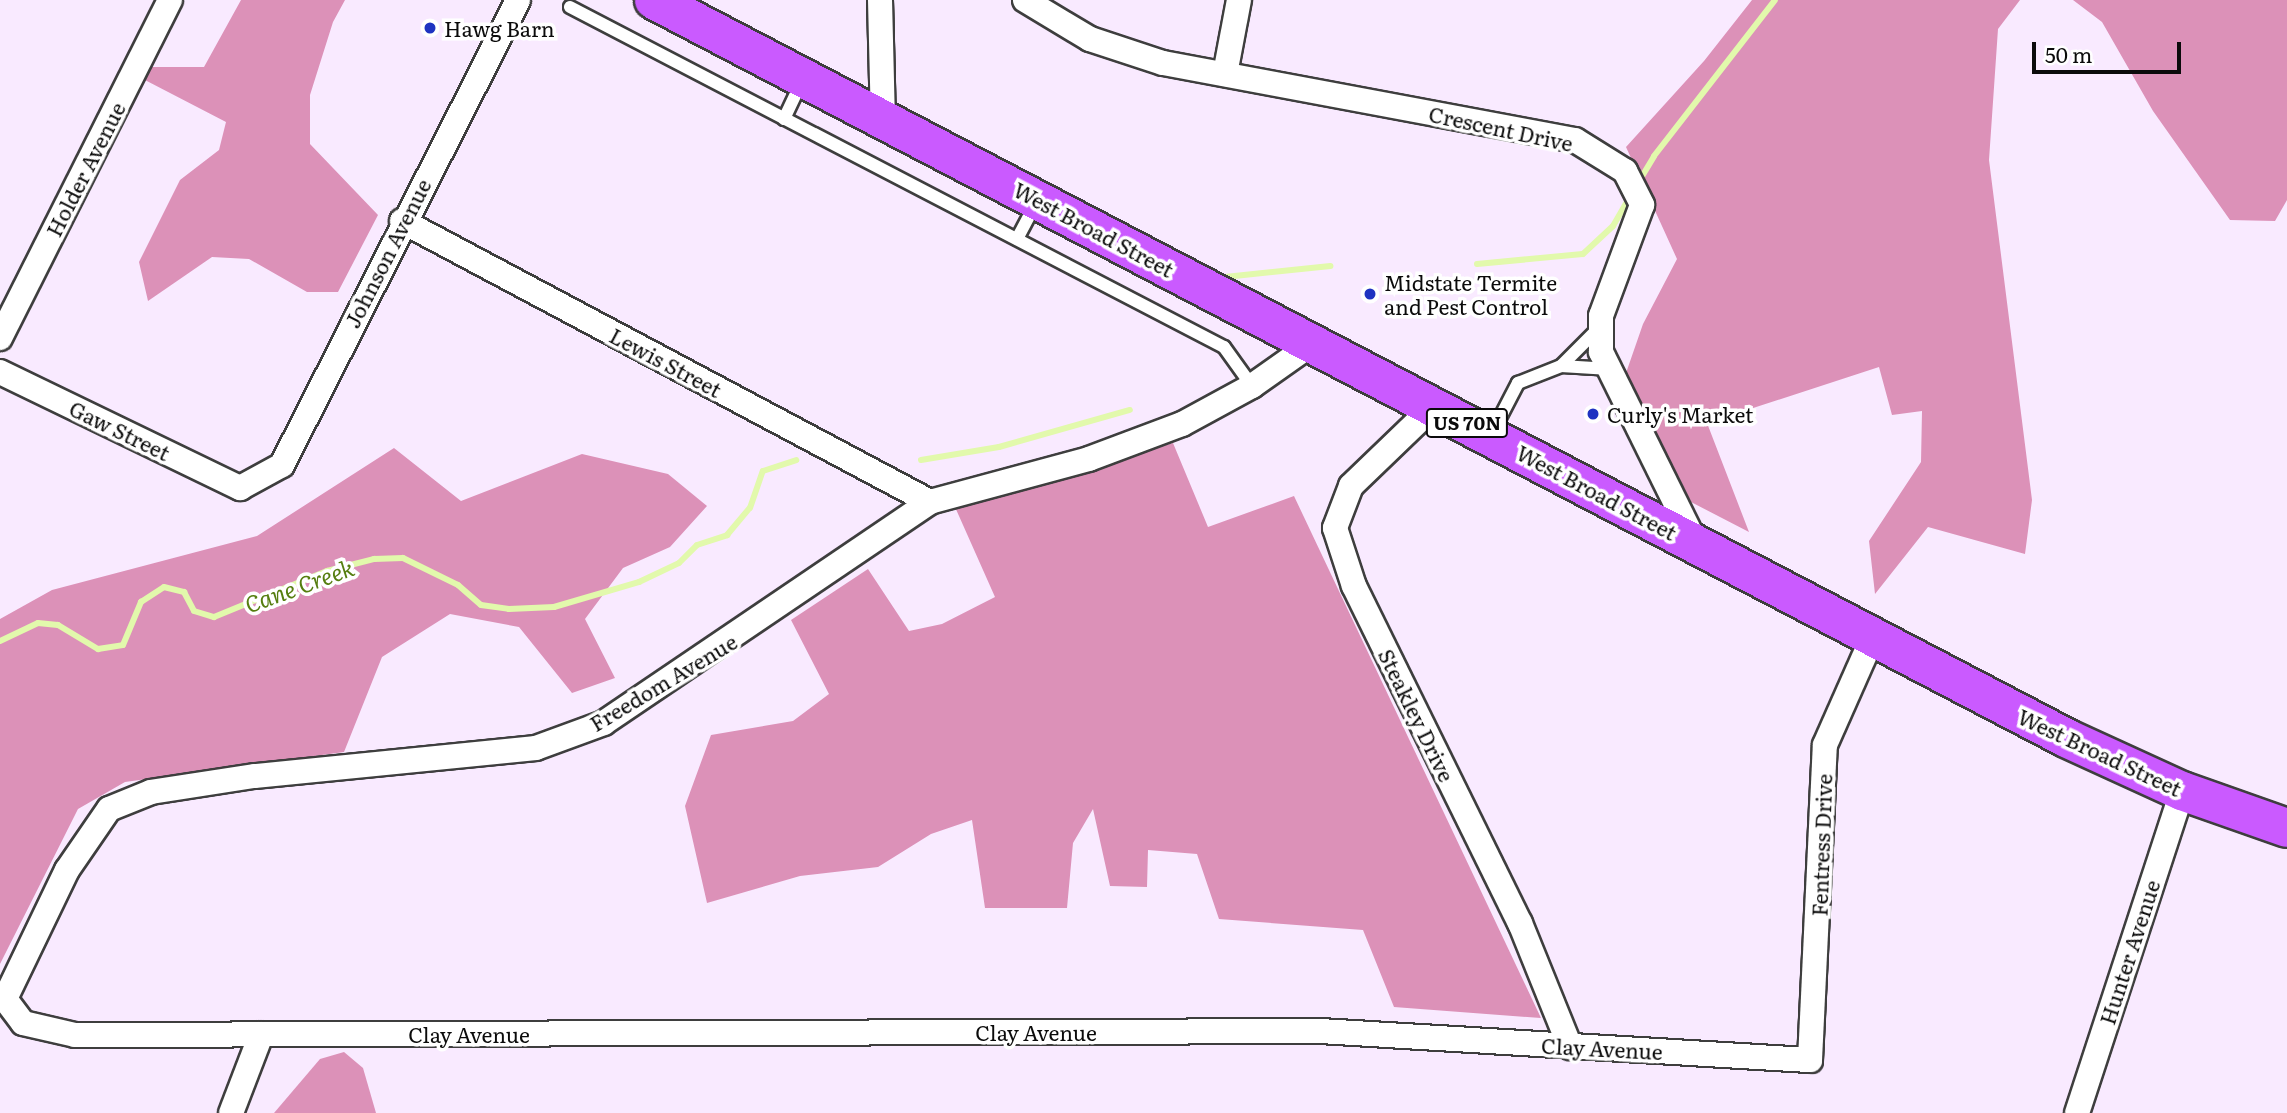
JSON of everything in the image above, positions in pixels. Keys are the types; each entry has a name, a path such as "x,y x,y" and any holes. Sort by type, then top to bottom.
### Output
{"main road":[{"name":"West Broad Street","path":"654,0 1434,406 1872,639 2066,738 2182,790 2287,828"}],"street":[{"name":"Holder Avenue","path":"0,338 170,0"},
{"name":"Johnson Avenue","path":"240,488 282,465 402,220 517,0"},
{"path":"880,0 883,119"},
{"name":"Crescent Drive","path":"1025,0 1090,39 1163,63 1575,140 1625,171 1642,205 1601,326 1601,352 1696,544"},
{"path":"1225,74 1239,0"},
{"name":"Lewis Street","path":"402,220 930,502"},
{"name":"Freedom Avenue","path":"23,1023 5,999 67,870 109,809 151,792 254,776 536,748 604,723 930,502 1089,459 1182,424 1252,386 1313,343"},
{"name":"Gaw Street","path":"0,372 240,488"},
{"name":"Steakley Drive","path":"1434,406 1351,486 1335,528 1354,586 1520,923 1570,1046"},
{"name":"Fentress Drive","path":"1810,1060 1825,745 1872,639"},
{"name":"Hunter Avenue","path":"2077,1113 2182,790"},
{"name":"Clay Avenue","path":"23,1023 75,1035 1320,1031 1810,1060"},
{"path":"231,1113 261,1035"}],"lane":[{"path":"570,7 1224,347 1252,386"},
{"path":"784,119 803,78"},
{"path":"1017,239 1037,200"},
{"path":"1491,436 1518,383 1561,366 1601,326"},
{"path":"1561,366 1609,369"}],"shaded area":[{"path":"241,0 345,0 333,22 310,95 310,144 378,215 338,292 307,292 249,259 212,257 148,301 139,262 180,180 219,150 226,122 143,79 149,67 204,67"},
{"path":"1752,0 2020,0 1998,29 1989,160 2032,500 2025,554 1928,527 1875,594 1869,541 1921,462 1922,411 1892,415 1879,367 1707,423 1749,532 1691,502 1626,373 1643,324 1677,259 1626,147 1704,61"},
{"path":"2073,0 2287,0 2287,200 2275,221 2230,220 2153,111 2102,22"},
{"path":"1173,443 1208,527 1294,496 1541,1018 1394,1007 1363,930 1219,919 1197,854 1148,850 1147,887 1110,886 1093,809 1073,843 1067,908 985,908 972,820 931,834 878,867 800,876 707,903 685,806 711,735 793,721 829,694 791,620 868,569 909,631 942,624 995,597 955,507"},
{"path":"394,448 461,501 582,454 668,474 707,506 670,547 623,568 585,619 615,678 572,693 519,627 450,614 382,657 344,752 125,782 78,809 0,964 0,619 52,590 257,536"},
{"path":"344,1052 363,1068 376,1113 274,1113 320,1059"}],"waterway":[{"path":"1638,183 1654,156 1775,0"},
{"path":"1477,264 1583,254 1613,226 1631,195"},
{"path":"1225,277 1330,266"},
{"path":"921,460 999,447 1130,410"},
{"name":"Cane Creek","path":"0,641 38,623 58,625 98,649 123,645 141,602 164,587 184,592 194,611 214,617 327,571 374,559 403,558 458,585 481,605 509,609 554,607 639,582 679,563 697,545 727,535 750,508 763,471 796,460"}],"place":[{"name":"Hawg Barn","path":"430,28"},
{"name":"Midstate Termite and Pest Control","path":"1370,294"},
{"name":"Curly's Market","path":"1593,414"}]}
